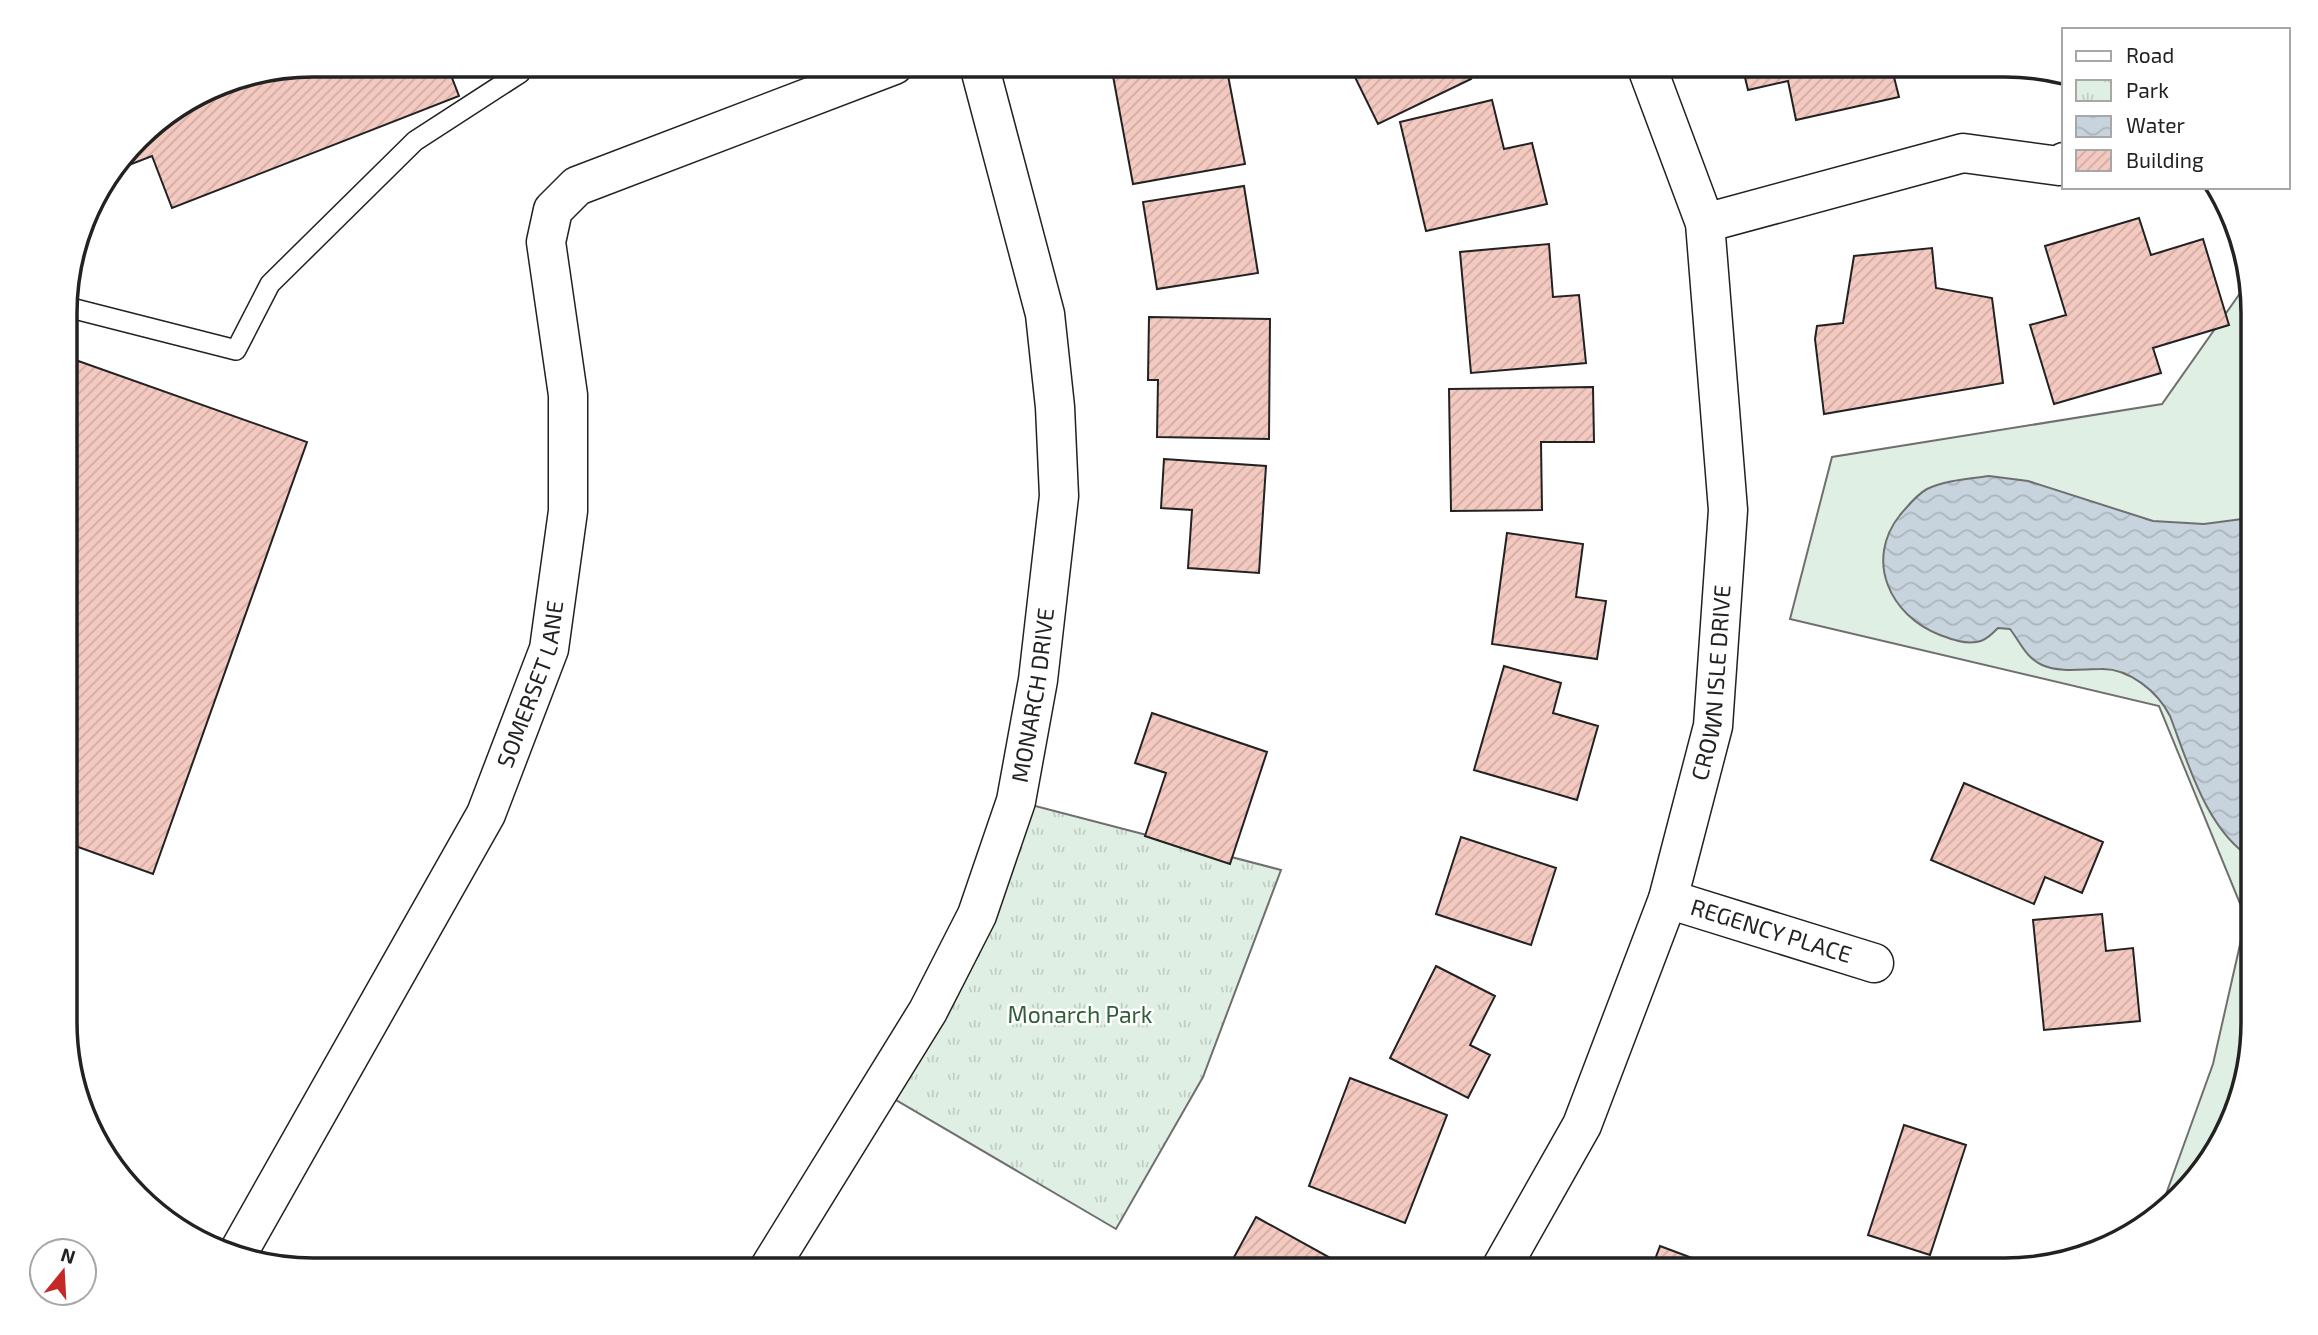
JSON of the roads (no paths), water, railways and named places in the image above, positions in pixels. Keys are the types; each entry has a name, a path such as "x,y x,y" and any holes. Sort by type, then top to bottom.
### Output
{"street":[{"name":"CROWN ISLE DRIVE","path":"1507,1257 1582,1125 1668,899 1713,726 1728,510 1705,223 1651,77"},
{"name":"SOMERSET LANE","path":"242,1246 486,814 549,649 568,511 568,395 546,242 552,210 577,186 861,78"},
{"name":"MONARCH DRIVE","path":"776,1258 928,1011 977,915 1016,801 1038,680 1059,496 1055,407 1045,314 982,78"},
{"path":"1705,223 1963,153 2059,166 2062,164"},
{"name":"REGENCY PLACE","path":"1668,899 1874,963"}],"lane":[{"path":"77,310 236,351 270,284 415,141 511,78"}],"water":[{"path":"1989,476 2028,481 2153,521 2204,524 2240,519 2240,849 2223,832 2211,814 2165,707 2142,683 2112,670 2064,670 2042,665 2027,654 2010,629 1998,628 1985,639 1976,642 1962,642 1940,635 1922,626 1896,601 1884,568 1884,550 1889,532 1916,497 1927,489 1950,482"}],"park label":[{"name":"Monarch Park","path":"1080,1015"}]}
